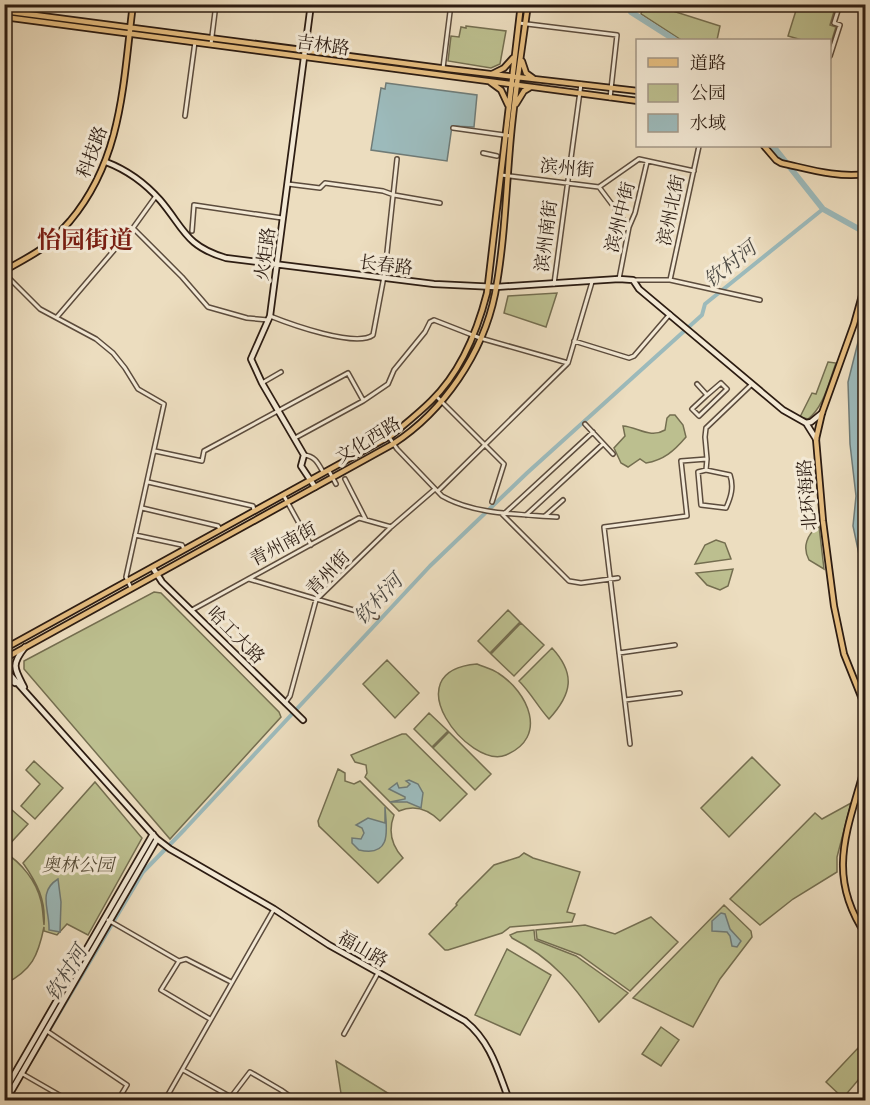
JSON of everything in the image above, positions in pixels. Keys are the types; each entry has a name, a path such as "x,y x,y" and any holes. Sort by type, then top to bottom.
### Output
{"main road":[{"name":"科技路","path":"4,272 44,247 60,232 81,207 106,162 117,124 133,4"},
{"name":"火炬路","path":"311,4 278,265 269,318 251,359 262,383 304,455 301,466 315,487"},
{"name":"文化西路","path":"4,647 128,582 389,437 436,396 460,362 473,336 489,286 504,135 521,4"},
{"name":"文化西路","path":"4,659 393,444 442,402 468,363 480,338 496,287 511,136 528,4"},
{"name":"吉林路","path":"4,11 195,42 636,91"},
{"name":"吉林路","path":"4,17 212,37 304,53"},
{"path":"490,74 504,68 514,55"},
{"path":"521,57 526,74 538,80"},
{"name":"吉林路","path":"442,71 488,81 636,101"},
{"path":"488,81 501,90 508,106"},
{"path":"515,106 527,88 536,88"},
{"path":"765,147 781,163 850,176 866,174"},
{"name":"长春路","path":"106,162 130,174 156,196 185,234 204,249 226,258 434,284 496,287 633,280"},
{"path":"633,280 639,289 783,410 806,423 816,439"},
{"name":"北环海路","path":"866,282 854,324 822,413 816,439 823,521 834,606 844,654 866,709"},
{"path":"806,423 811,422 822,413"},
{"name":"哈工大路","path":"153,568 156,575 303,720"},
{"path":"26,646 16,659 14,668 26,693"},
{"path":"4,668 155,836"},
{"path":"4,677 26,693"},
{"path":"866,762 842,855 842,879 852,915 866,935"},
{"path":"4,1098 48,1031 155,836"},
{"path":"4,1092 155,836"},
{"name":"福山路","path":"155,836 170,849 274,909 329,945 465,1021 477,1030 493,1055 509,1101"}],"street":[{"path":"211,44 216,4"},
{"path":"442,71 451,4"},
{"path":"831,53 840,25 834,23 840,4"},
{"path":"519,23 617,35 610,98"},
{"path":"185,116 195,42"},
{"name":"滨州南街","path":"554,284 581,84"},
{"path":"453,128 511,136"},
{"name":"滨州北街","path":"670,280 699,147"},
{"path":"483,153 496,156"},
{"path":"133,228 188,283 208,307 247,318 269,318 319,333 368,339 375,330 397,159"},
{"name":"滨州街","path":"501,175 598,187 639,159 647,161"},
{"path":"647,161 693,171"},
{"name":"滨州中街","path":"620,279 629,227 635,213 647,161"},
{"path":"288,184 320,188 325,183 383,190 394,195 440,203"},
{"path":"598,187 629,227"},
{"path":"57,317 133,228 156,196"},
{"path":"192,231 194,206 284,218"},
{"path":"4,272 40,309 96,339 113,353 138,389 164,404 126,577 131,588"},
{"path":"633,280 670,280 760,300"},
{"name":"青州街","path":"285,703 290,696 316,600 391,527 485,445 567,363 592,282"},
{"path":"574,341 629,358 634,356 670,314"},
{"path":"295,439 363,401 388,384 394,370 425,332 430,322 434,320 473,336 567,363"},
{"path":"262,383 280,372"},
{"path":"155,451 202,461 204,451 348,373 363,401"},
{"path":"721,383 727,389 699,416 692,408 707,395 721,383"},
{"path":"697,384 707,395"},
{"path":"706,470 706,428 752,384"},
{"path":"436,396 504,464 492,502"},
{"path":"585,424 613,454"},
{"path":"503,513 592,432"},
{"path":"389,437 436,490 451,501 492,512 557,517"},
{"path":"526,515 603,444"},
{"path":"304,455 315,459 336,484"},
{"path":"630,744 604,527 687,516 681,461 707,459"},
{"path":"706,470 730,475 733,483 731,497 726,508 701,505 698,472 706,470"},
{"path":"345,479 366,520 391,527"},
{"path":"148,482 253,506 255,512"},
{"path":"284,496 311,545"},
{"path":"545,516 563,500"},
{"path":"142,508 218,526 220,531"},
{"path":"503,513 569,581 581,583 618,578"},
{"name":"青州南街","path":"192,610 359,518 366,520"},
{"path":"135,535 182,545 184,550"},
{"path":"248,579 377,617"},
{"path":"619,653 675,645"},
{"path":"625,700 680,693"},
{"path":"165,1101 274,909"},
{"path":"110,921 179,960 186,959 231,982"},
{"path":"179,960 161,990 210,1019"},
{"path":"344,1034 378,973"},
{"path":"48,1031 127,1085 118,1101"},
{"path":"183,1070 232,1099 250,1072 295,1101"},
{"path":"21,1073 68,1101"}],"green space":[{"path":"798,4 836,5 830,25 836,27 831,43 831,39 798,39 788,36"},
{"path":"644,5 654,5 720,26 717,39 679,39 641,14"},
{"path":"466,26 506,31 500,64 491,68 448,61 451,36 459,37 461,27 466,28"},
{"path":"557,293 546,327 504,313 508,296"},
{"path":"828,362 836,363 822,401 808,419 800,417 812,393 816,394"},
{"path":"675,415 683,425 686,437 677,447 652,462 646,463 640,459 628,467 621,463 614,448 625,436 623,426 649,433 660,432 665,430 667,418"},
{"path":"819,526 824,569 809,560 806,550 811,533"},
{"path":"716,540 725,543 731,559 695,564 705,545"},
{"path":"733,569 728,586 720,590 707,585 696,573"},
{"path":"154,592 161,593 279,712 281,717 170,839 24,669 24,661"},
{"path":"508,610 520,622 490,653 478,641"},
{"path":"521,623 544,645 514,676 491,654"},
{"path":"552,648 565,667 568,684 563,701 549,719 519,681"},
{"path":"387,660 419,693 395,718 363,684"},
{"path":"477,664 496,672 509,681 518,691 529,714 530,726 527,737 519,747 506,755 491,756 474,748 458,735 446,718 439,700 440,683 452,671"},
{"path":"429,713 448,731 432,747 414,729"},
{"path":"449,732 491,774 475,790 433,748"},
{"path":"406,734 467,794 440,821 431,813 421,809 410,808 399,811 365,777 366,765 355,762 351,755"},
{"path":"752,757 780,785 729,837 701,808"},
{"path":"34,761 63,788 35,819 21,806 40,784 26,770"},
{"path":"338,769 345,773 345,781 354,784 360,781 394,815 391,827 392,838 403,858 378,883 319,826 318,821"},
{"name":"奥林公园","path":"95,782 142,838 88,935 67,924 57,935 44,931 44,927 36,954 28,967 5,984 4,852 22,867 36,886 42,904 44,925 44,908 40,892 23,863"},
{"path":"4,803 28,824 6,848 4,847"},
{"path":"851,803 837,857 837,872 793,899 760,925 730,899 815,813 822,819"},
{"path":"524,853 533,858 580,872 567,912 575,914 572,922 510,927 502,933 445,950 429,934 494,865 519,857"},
{"path":"724,905 751,931 752,937 720,979 693,1027 633,998"},
{"path":"651,917 678,942 630,991 580,955 537,939 536,930 585,925 615,934"},
{"path":"534,930 535,940 576,956 628,993 599,1022 562,974 510,935"},
{"path":"507,949 551,975 520,1035 475,1015"},
{"path":"661,1027 679,1040 661,1066 642,1054"},
{"path":"858,1048 865,1055 865,1072 843,1098 826,1082"},
{"path":"336,1061 399,1100 342,1100"}],"water":[{"path":"386,83 477,95 474,127 452,126 447,161 371,150 381,88 385,89"},
{"path":"865,314 865,583 853,526 856,496 850,444 848,382"},
{"path":"406,781 418,784 423,793 421,808 407,802 390,802 405,799 389,789 397,783 399,788 407,787 410,784"},
{"path":"385,807 386,839 383,845 370,851 359,850 352,843 352,838 361,839 364,833 362,828 356,825 368,818 385,823"},
{"path":"58,879 61,902 60,932 49,930 46,902 48,890"},
{"path":"721,913 725,914 730,929 741,941 737,947 732,946 727,932 712,931 712,921"}],"waterway":[{"path":"632,4 631,12 673,39"},
{"path":"774,147 823,209 866,233"},
{"name":"钦村河","path":"26,1069 143,872 430,566 527,473 702,315 705,304 823,209"}],"district":[{"name":"怡园街道","path":"85,240"}]}
